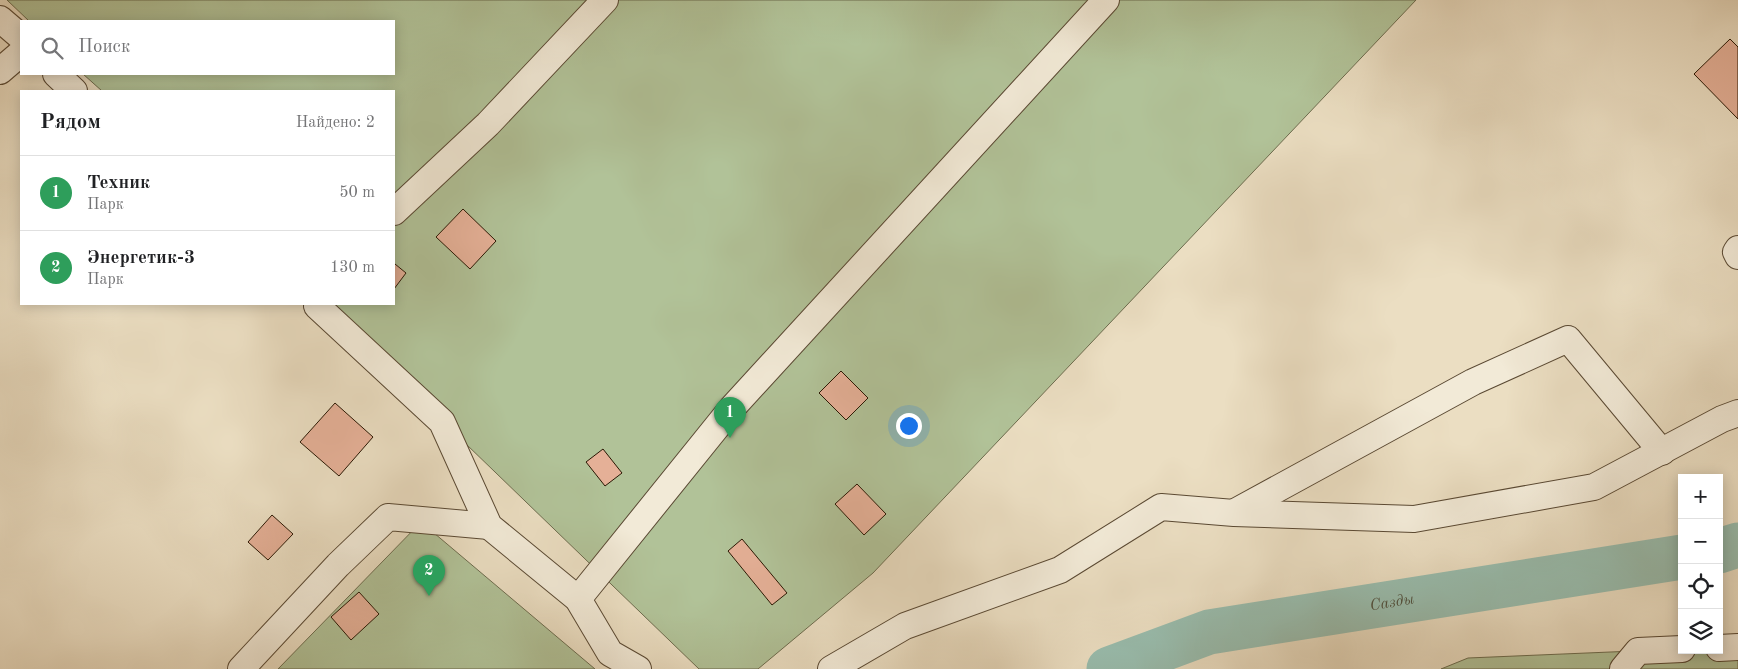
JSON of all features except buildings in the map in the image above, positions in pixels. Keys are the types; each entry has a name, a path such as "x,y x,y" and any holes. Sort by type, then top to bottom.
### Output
{"lane":[{"path":"395,211 488,124 605,0"},
{"path":"578,599 732,408 1106,0"},
{"path":"0,19 20,36"},
{"path":"0,71 20,54"},
{"path":"57,75 73,90"},
{"path":"1738,249 1736,252 1738,256"},
{"path":"317,305 442,422 489,526 578,599 610,653 638,669"},
{"path":"1234,513 1473,382 1568,340 1662,452"},
{"path":"831,669 905,626 1060,570 1161,507 1234,513 1414,519 1594,487 1738,413"},
{"path":"241,669 338,565 388,517 489,526"},
{"path":"1723,648 1738,647"},
{"path":"1623,669 1638,651 1678,649"}],"green space":[{"path":"7,0 1416,0 873,573 758,669 699,669 322,305 395,305 395,90 101,90 84,75 395,75 395,20 28,20"},
{"path":"421,522 595,669 278,669"},
{"path":"1738,647 1738,669 1441,669 1468,658 1678,649 1678,654 1723,654 1723,649"}],"waterway":[{"name":"Сазды","path":"1723,550 1738,545"},
{"name":"Сазды","path":"1109,669 1209,632 1678,558"}],"place":[{"name":"Техник","path":"730,438"},
{"name":"Энергетик-3","path":"429,596"}]}
